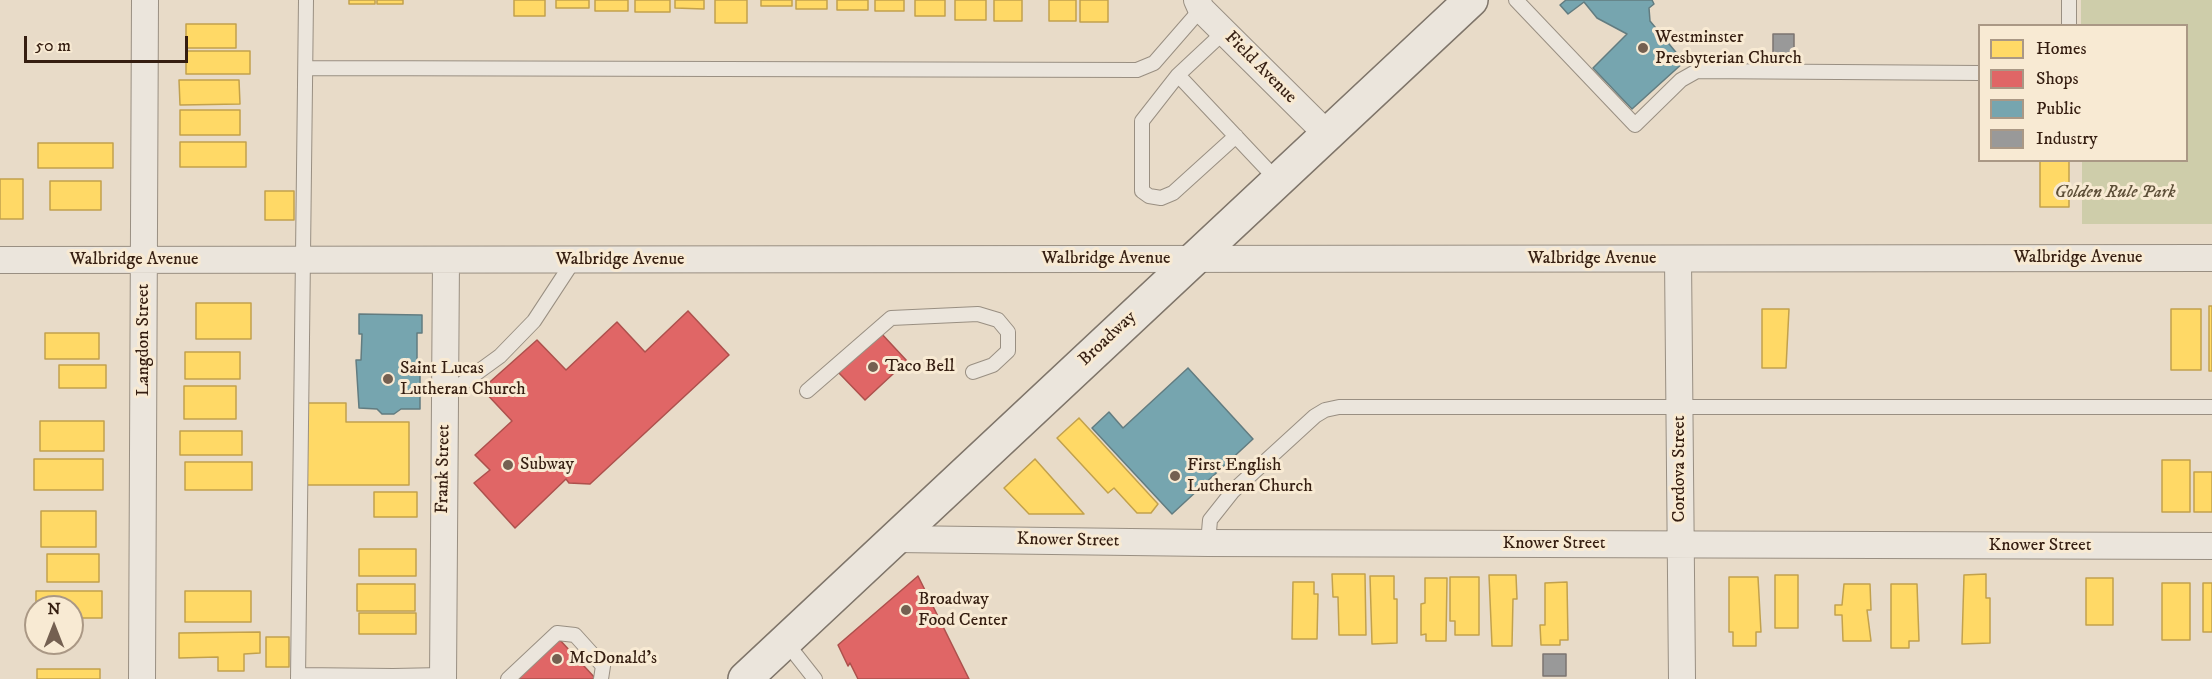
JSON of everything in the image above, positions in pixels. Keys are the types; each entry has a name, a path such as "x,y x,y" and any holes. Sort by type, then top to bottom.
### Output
{"street":[{"name":"Langdon Street","path":"142,679 145,0"},
{"name":"Broadway","path":"745,679 1471,0"},
{"name":"Field Avenue","path":"1199,4 1224,32 1327,134"},
{"name":"Walbridge Avenue","path":"0,260 2212,258"},
{"name":"Cordova Street","path":"1678,259 1682,679"},
{"name":"Frank Street","path":"443,677 446,260"},
{"name":"Knower Street","path":"896,539 1208,543 2212,546"}],"lane":[{"path":"306,0 298,677 443,677"},
{"path":"1516,0 1635,125 1681,80 1697,71 1978,73"},
{"path":"2068,0 2069,24"},
{"path":"306,68 1137,70 1154,63 1199,4"},
{"path":"1224,32 1178,75 1142,121 1140,180 1142,191 1149,196 1161,198 1173,193 1236,136"},
{"path":"1178,75 1277,180"},
{"path":"445,396 500,356 534,321 574,260"},
{"path":"807,391 891,318 978,314 998,320 1008,332 1008,351 993,365 973,372"},
{"path":"1208,543 1210,520 1217,508 1249,476 1325,410 2212,407"},
{"path":"508,679 557,633 575,635 603,666 601,679"},
{"path":"785,641 815,679"}],"green space":[{"name":"Golden Rule Park","path":"2081,0 2212,0 2212,224 2082,224 2082,162 2188,162 2188,24 2081,24"}],"building: Homes":[{"path":"349,0 375,0 375,4 349,4"},
{"path":"377,0 403,0 403,4 377,4"},
{"path":"514,0 545,0 545,16 514,16"},
{"path":"556,0 589,0 589,8 556,8"},
{"path":"595,0 628,0 628,11 595,11"},
{"path":"635,0 670,0 670,12 635,12"},
{"path":"675,0 704,0 704,9 675,8"},
{"path":"715,0 747,0 747,23 715,23"},
{"path":"761,0 792,0 792,6 761,6"},
{"path":"796,0 827,0 827,9 796,9"},
{"path":"837,0 868,0 868,10 837,10"},
{"path":"875,0 904,0 904,11 875,11"},
{"path":"915,0 945,0 945,16 915,16"},
{"path":"955,0 986,0 986,20 955,20"},
{"path":"994,0 1022,0 1022,21 994,21"},
{"path":"1049,0 1076,0 1076,21 1049,21"},
{"path":"1080,0 1108,0 1108,22 1080,22"},
{"path":"186,24 236,24 236,48 186,48"},
{"path":"186,51 250,51 250,74 186,74"},
{"path":"179,80 239,80 240,104 180,105"},
{"path":"180,110 240,110 240,135 180,135"},
{"path":"180,142 246,142 246,167 180,167"},
{"path":"38,143 113,143 113,168 38,168"},
{"path":"2040,162 2069,162 2069,207 2040,207"},
{"path":"0,179 23,179 23,219 0,219"},
{"path":"50,181 101,181 101,210 50,210"},
{"path":"265,191 294,191 294,220 265,220"},
{"path":"196,303 251,303 251,339 196,339"},
{"path":"2209,306 2212,306 2212,371 2209,371"},
{"path":"1762,309 1789,309 1786,368 1762,368"},
{"path":"2171,309 2201,309 2201,370 2171,370"},
{"path":"45,333 99,333 99,359 45,359"},
{"path":"185,352 240,352 240,379 185,379"},
{"path":"59,365 106,365 106,388 59,388"},
{"path":"184,386 236,386 236,419 184,419"},
{"path":"307,403 346,403 346,422 409,422 409,485 307,485"},
{"path":"1079,418 1158,504 1151,513 1137,513 1114,488 1108,493 1057,438"},
{"path":"40,421 104,421 104,451 40,451"},
{"path":"180,431 242,431 242,455 180,455"},
{"path":"34,459 103,459 103,490 34,490"},
{"path":"1035,459 1084,514 1029,514 1004,488"},
{"path":"2162,460 2190,460 2190,512 2162,512"},
{"path":"185,462 252,462 252,490 185,490"},
{"path":"2194,472 2212,472 2212,512 2194,512"},
{"path":"374,492 417,492 417,517 374,517"},
{"path":"41,511 96,511 96,547 41,547"},
{"path":"359,549 416,549 416,576 359,576"},
{"path":"47,554 99,554 99,582 47,582"},
{"path":"1332,574 1365,574 1366,635 1339,635 1338,597 1333,597"},
{"path":"1986,574 1986,598 1990,598 1990,643 1962,644 1964,575"},
{"path":"1489,575 1516,575 1517,599 1513,599 1512,646 1492,646"},
{"path":"1775,575 1798,575 1798,628 1775,628"},
{"path":"1370,576 1394,576 1394,599 1397,599 1397,643 1372,644"},
{"path":"1450,577 1479,577 1479,635 1455,635 1455,621 1450,621"},
{"path":"1729,577 1758,577 1761,632 1756,632 1756,646 1733,646 1733,632 1729,632"},
{"path":"1425,578 1447,578 1446,641 1426,641 1426,634 1421,635 1421,604 1425,603"},
{"path":"2086,578 2113,578 2113,625 2086,625"},
{"path":"1293,582 1314,582 1314,594 1318,594 1317,639 1292,639"},
{"path":"1567,582 1568,640 1560,640 1560,645 1541,645 1540,625 1545,625 1545,583"},
{"path":"2162,583 2190,583 2190,640 2162,640"},
{"path":"2203,583 2212,583 2212,632 2203,632"},
{"path":"357,584 415,584 415,611 357,611"},
{"path":"1844,584 1870,584 1871,610 1867,610 1871,641 1843,641 1842,615 1835,615 1835,605 1842,605"},
{"path":"1891,584 1917,584 1919,641 1909,641 1909,648 1891,648"},
{"path":"36,591 102,591 102,618 84,618 84,595 36,595"},
{"path":"185,591 251,591 251,622 185,622"},
{"path":"359,613 416,613 416,634 359,634"},
{"path":"260,632 260,653 244,654 244,671 218,671 218,657 179,658 179,633"},
{"path":"266,637 289,637 289,667 266,667"},
{"path":"37,669 100,669 100,679 37,679"}],"building: Shops":[{"path":"688,311 729,355 590,484 569,483 566,479 515,528 474,483 490,470 475,455 512,421 482,389 537,340 566,370 617,322 645,352"},
{"name":"Taco Bell","path":"880,332 907,361 865,400 838,372"},
{"name":"Broadway Food Center","path":"918,576 969,679 858,679 850,663 848,666 838,645"},
{"name":"McDonald's","path":"559,639 596,679 515,679"}],"building: Public":[{"name":"Westminster Presbyterian Church","path":"1566,0 1652,0 1654,4 1649,8 1650,21 1684,62 1632,109 1593,68 1627,34 1597,18 1584,2 1568,14 1560,5"},
{"name":"Saint Lucas Lutheran Church","path":"359,314 422,315 422,333 417,333 417,360 420,360 420,409 401,409 394,414 382,414 377,409 359,408 356,360 361,360 362,334 359,334"},
{"name":"First English Lutheran Church","path":"1188,368 1253,439 1172,514 1092,428 1109,412 1123,428"}],"building: Industry":[{"path":"1773,34 1794,34 1794,61 1773,60"},
{"path":"1543,654 1566,654 1566,676 1543,676"}],"place":[{"name":"Westminster Presbyterian Church","path":"1643,48"},
{"name":"Taco Bell","path":"873,367"},
{"name":"Saint Lucas Lutheran Church","path":"388,379"},
{"name":"Subway","path":"508,465"},
{"name":"First English Lutheran Church","path":"1175,476"},
{"name":"Broadway Food Center","path":"906,610"},
{"name":"McDonald's","path":"557,659"}]}
